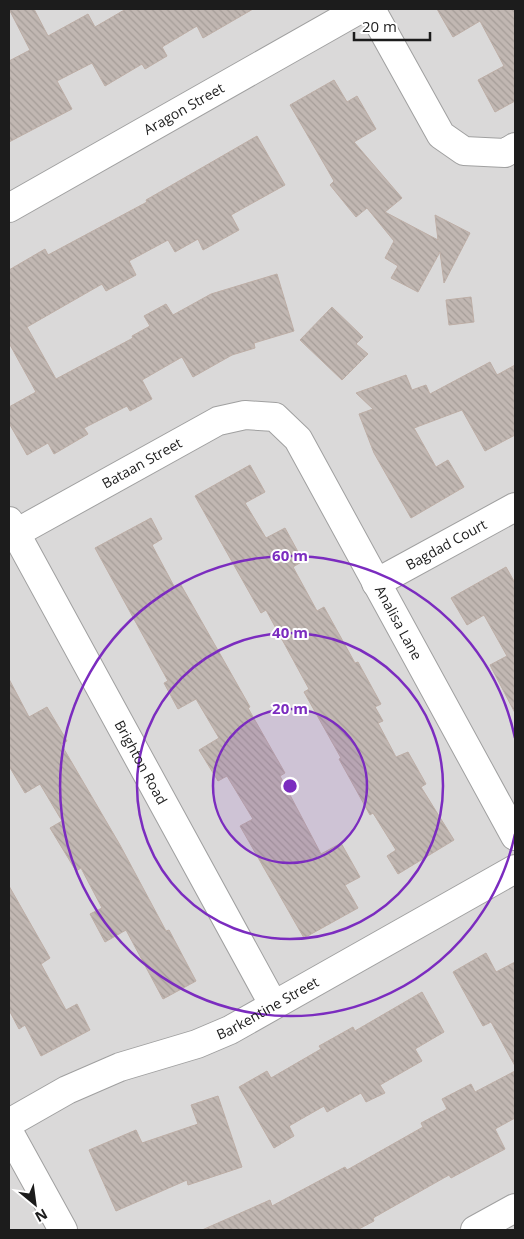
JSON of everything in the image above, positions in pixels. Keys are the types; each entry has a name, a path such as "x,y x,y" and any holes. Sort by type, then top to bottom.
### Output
{"street":[{"name":"Aragon Street","path":"9,208 360,9"},
{"path":"371,9 441,135 464,150 504,153 515,146"},
{"name":"Bataan Street","path":"12,527 218,421 245,415 275,416"},
{"name":"Analisa Lane","path":"275,416 298,439 515,836"},
{"name":"Bagdad Court","path":"376,583 515,507"},
{"name":"Brighton Road","path":"12,527 273,1004"},
{"name":"Barkentine Street","path":"9,1122 67,1090 120,1067 197,1044 230,1030 515,869"},
{"path":"9,1132 63,1230"},
{"path":"475,1230 515,1208"}],"shaded area":[{"path":"9,9 515,9 515,1230 9,1230"}],"building":[{"path":"9,9 34,9 48,36 88,14 95,27 126,9 253,9 203,38 197,26 162,47 167,56 145,69 142,64 105,86 92,63 57,81 72,109 9,142 9,61 30,50"},
{"path":"437,9 515,9 515,101 495,112 478,80 504,66 480,21 453,37"},
{"path":"334,80 347,102 357,96 376,129 354,142 402,198 385,212 438,240 435,215 470,233 444,283 440,252 418,292 391,278 398,266 385,258 394,241 367,208 356,217 330,185 334,181 290,105"},
{"path":"257,136 285,185 231,215 239,230 203,250 198,239 175,252 168,240 129,261 136,275 106,291 102,284 27,327 56,379 133,338 132,336 150,326 144,316 166,304 173,315 211,294 277,274 294,331 254,343 255,348 232,355 193,377 182,357 142,380 152,399 130,411 127,406 84,428 88,434 54,454 48,443 27,455 9,423 9,407 36,392 9,343 9,270 45,249 48,255 147,202 146,200"},
{"path":"471,297 474,322 449,325 446,300"},
{"path":"332,307 363,337 356,344 368,354 342,380 300,340"},
{"path":"490,362 497,375 515,365 515,435 485,451 462,410 414,428 436,467 448,460 464,487 411,518 374,453 359,414 373,409 356,393 406,375 412,390 426,385 430,394"},
{"path":"250,465 265,492 245,503 266,538 285,528 303,561 293,567 317,611 324,607 355,663 358,662 381,704 375,707 383,721 378,723 396,757 408,752 426,784 421,787 454,840 398,874 387,856 396,850 373,813 370,815 339,759 341,758 304,692 309,689 266,610 261,613 195,496"},
{"path":"151,518 162,539 152,545 175,588 181,585 250,707 248,708 285,773 280,776 321,854 341,843 360,877 345,885 358,908 304,938 240,826 253,819 227,776 218,781 199,750 219,738 196,699 178,709 164,683 168,681 95,548"},
{"path":"506,567 515,583 515,713 490,665 507,656 484,615 467,625 451,598"},
{"path":"9,679 29,717 47,707 67,741 61,744 120,845 166,931 169,930 196,981 163,999 126,930 105,942 90,914 102,908 81,868 76,871 50,828 62,821 40,784 25,793 9,766"},
{"path":"9,886 50,958 41,964 66,1010 77,1004 90,1030 41,1056 25,1025 19,1029 9,1010"},
{"path":"486,953 496,972 515,962 515,1066 491,1022 483,1026 453,972"},
{"path":"422,992 444,1032 415,1049 422,1061 380,1085 385,1093 366,1102 361,1093 327,1112 324,1106 289,1126 294,1136 274,1148 239,1087 267,1071 271,1078 321,1049 319,1046 353,1027 355,1031"},
{"path":"515,1071 515,1118 495,1129 505,1149 451,1178 449,1175 373,1218 374,1221 357,1230 202,1230 270,1200 272,1206 345,1167 347,1170 423,1127 421,1123 447,1109 442,1099 471,1084 475,1092"},
{"path":"218,1096 242,1167 188,1185 187,1180 116,1211 89,1150 136,1130 142,1143 198,1124 191,1105"}]}
